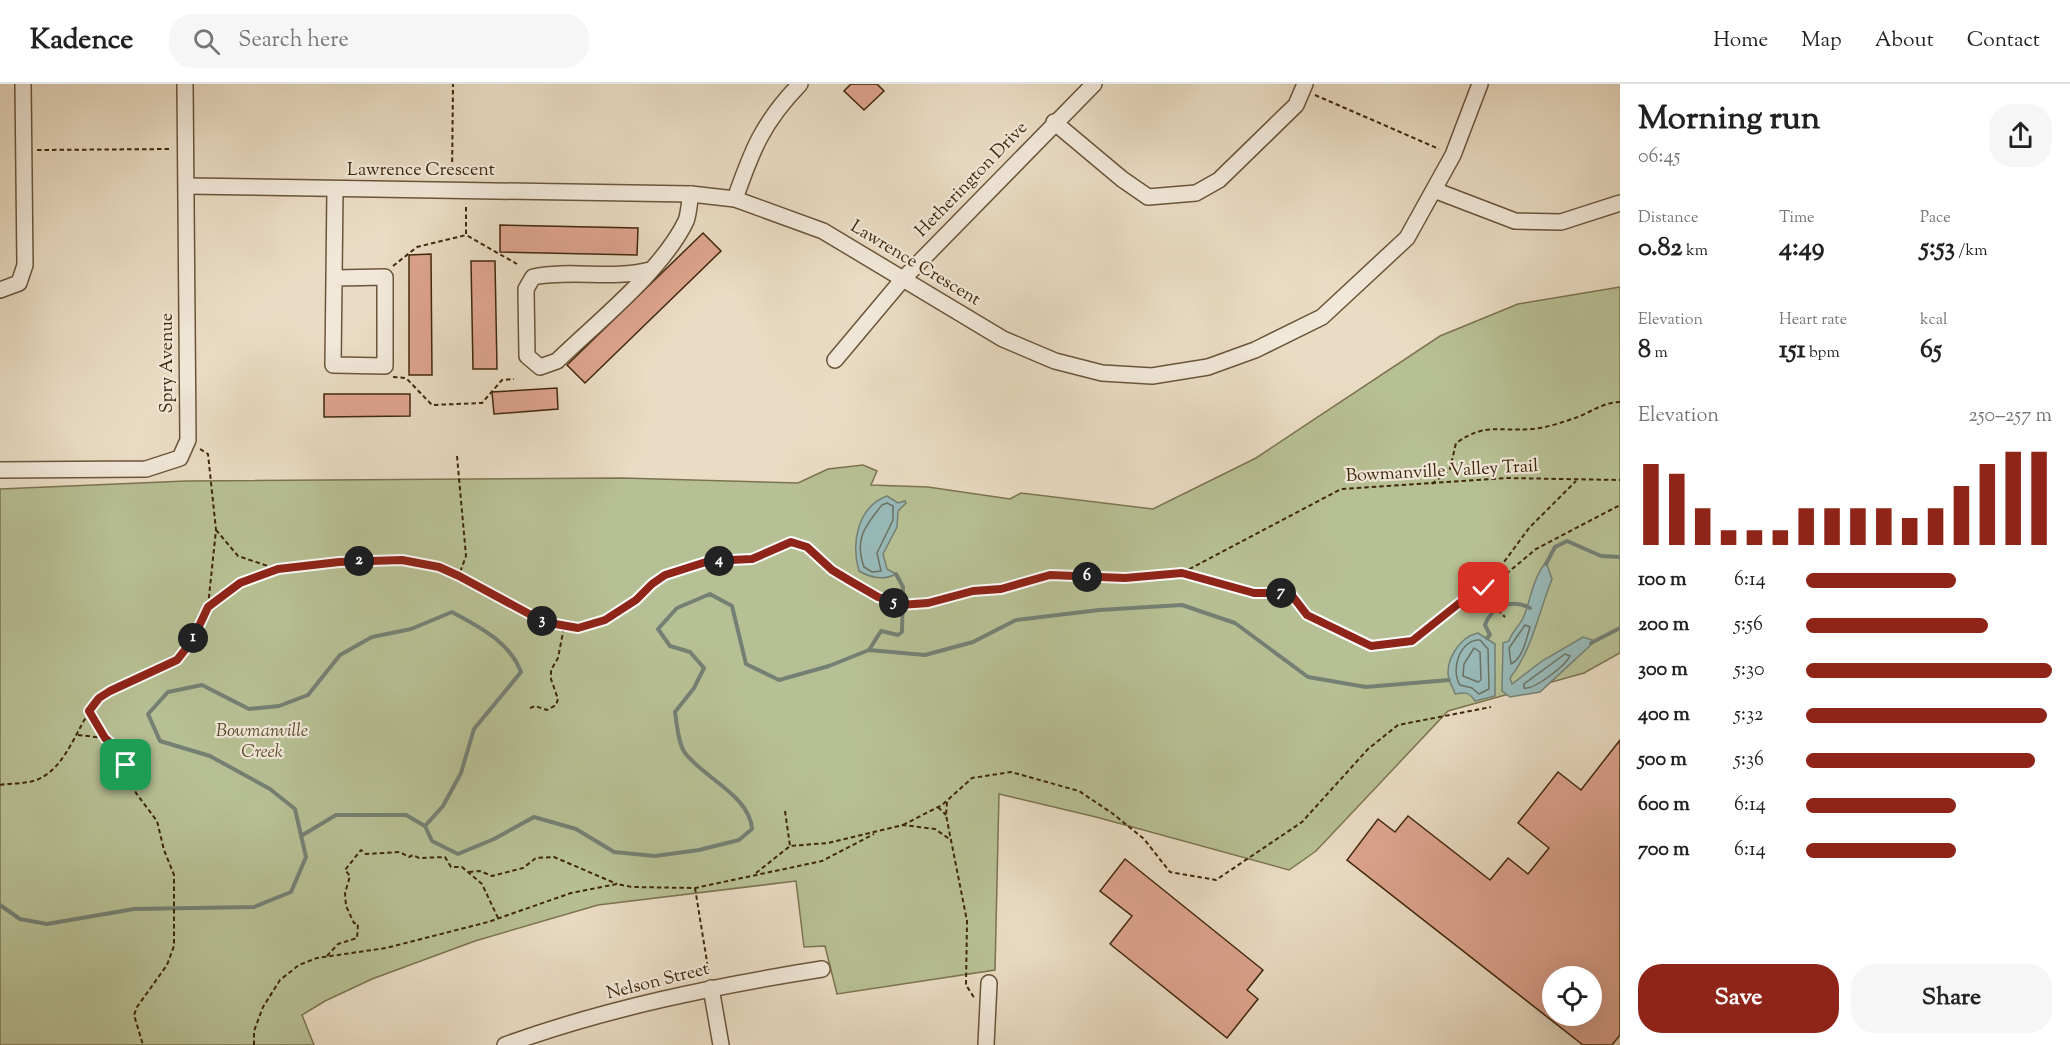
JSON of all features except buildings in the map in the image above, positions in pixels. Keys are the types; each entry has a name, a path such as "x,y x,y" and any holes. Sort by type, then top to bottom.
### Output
{"street":[{"path":"0,290 19,283 25,265 23,84"},
{"name":"Spry Avenue","path":"185,84 188,440"},
{"path":"735,199 755,144 776,109 801,84"},
{"name":"Hetherington Drive","path":"835,360 903,279 1094,84"},
{"name":"Lawrence Crescent","path":"187,186 691,194 735,199 823,231 1003,339 1055,362 1102,373 1152,376 1208,367 1255,350 1322,317 1407,238 1453,155 1480,84"},
{"path":"1054,123 1122,179 1148,197 1196,193 1219,180 1296,105 1304,87"},
{"path":"335,190 333,365 385,366 385,277 335,278"},
{"path":"1434,190 1515,221 1560,222 1620,203"},
{"path":"650,270 629,276 555,272 532,277 526,289 527,356 540,367 557,361 650,270 670,248 687,219 691,194"},
{"path":"0,470 146,469 180,458 188,440"},
{"name":"Nelson Street","path":"506,1045 540,1033 711,988 822,969"},
{"path":"986,1045 989,983"},
{"path":"711,988 721,1045"}],"path":[{"path":"452,189 453,84"},
{"path":"1304,87 1453,155"},
{"path":"23,151 187,149"},
{"path":"466,207 466,235"},
{"path":"392,267 417,247 466,235 517,264"},
{"path":"393,377 406,378 432,405 482,403 502,380 514,379"},
{"path":"1432,484 1450,469 1456,444 1473,432 1489,429 1533,429 1575,418 1611,402 1620,402"},
{"path":"188,440 208,454 216,530 208,607"},
{"path":"457,456 466,556 459,576"},
{"name":"Bowmanville Valley Trail","path":"0,785 34,781 41,776 64,755 99,698 177,660 192,641 208,607 240,583 278,569 339,562 402,560 439,567 544,622 578,628 605,620 636,600 652,584 685,568 709,561 752,559 791,542 807,547 832,570 878,597 900,605 928,603 973,591 1001,589 1050,575 1125,578 1182,573 1341,489 1373,485 1432,484 1506,478 1620,480"},
{"path":"1481,595 1529,528 1576,481"},
{"path":"1182,573 1254,593 1290,593 1307,615 1371,646 1412,641 1462,601 1481,595 1536,549 1620,506"},
{"path":"216,530 238,556 278,569"},
{"path":"1481,595 1505,617"},
{"path":"530,708 535,706 547,710 556,705 558,699 551,679 551,669 558,658 564,626"},
{"path":"755,874 790,846 828,843 874,834 903,825 938,807 972,778 1011,772 1048,781 1079,792 1112,813 1144,839 1170,872 1216,880 1302,822 1368,749 1398,725 1491,707"},
{"path":"89,711 105,738 121,753 136,793 157,821 164,850 174,876 174,946 167,965 137,1007 134,1016 143,1045"},
{"path":"78,735 105,738"},
{"path":"948,799 946,815 967,921 966,985 986,1016"},
{"path":"938,807 946,815"},
{"path":"785,811 790,846"},
{"path":"903,825 935,829 951,840"},
{"path":"467,872 480,871 492,876 523,868 536,858 554,857 617,884 632,887 695,888 822,861 874,834"},
{"path":"327,956 338,944 357,938 358,924 354,923 346,906 345,892 350,876 345,870 357,858 361,850 366,854 400,852 409,857 413,855 419,858 445,857 451,867 456,869 462,867 482,884 498,918"},
{"path":"254,1045 254,1030 263,1007 280,980 299,965 327,956 386,948 498,918 572,893 617,884"},
{"path":"695,888 711,988"}],"green space":[{"name":"Bowmanville Creek","path":"1620,287 1620,653 1584,673 1448,711 1316,851 1289,870 1096,817 999,794 995,970 837,994 825,946 804,947 796,881 598,905 475,941 372,979 325,1001 302,1015 314,1045 0,1045 0,489 186,481 622,478 798,483 828,469 863,465 877,471 871,485 928,487 1010,499 1021,493 1153,509 1256,458 1440,336 1518,304"}],"water":[{"path":"887,496 898,503 905,501 906,503 898,511 897,527 883,554 887,569 896,574 877,578 859,571 856,538 863,517 877,501"},
{"path":"1546,562 1552,579 1530,643 1510,678 1512,684 1542,661 1583,637 1595,641 1540,692 1510,697 1502,691 1503,643 1509,641 1522,620 1535,581"},
{"path":"1478,633 1495,644 1495,696 1475,701 1467,693 1455,694 1448,672 1455,650 1465,639"}],"waterway":[{"name":"Bowmanville Creek","path":"1546,564 1555,547 1567,541 1601,556 1620,557"},
{"path":"869,650 881,631 898,635 902,632 903,587 896,574"},
{"name":"Bowmanville Creek","path":"0,905 20,919 47,924 134,909 254,907 291,892 306,857 295,809 270,789 210,756 160,741 148,714 168,692 202,685 249,709 279,706 308,695 340,655 372,637 411,629 452,612 483,629 501,643 516,661 521,672 474,729 461,773 443,806 425,826 432,841 458,854 494,839 534,817 576,829 614,852 655,856 699,850 739,840 752,829 749,817 735,797 693,762 683,749 675,712 694,688 704,668 690,652 670,646 658,629 677,608 710,594 732,606 746,664 779,680 829,666 869,650 925,655 973,642 1016,620 1099,610 1182,605 1235,623 1308,677 1366,687 1449,680"},
{"path":"1487,638 1490,635 1485,625 1497,609 1509,604 1530,608"},
{"name":"Bowmanville Creek","path":"1591,643 1620,628"},
{"name":"Bowmanville Creek","path":"301,836 336,815 406,815 425,826"}],"route":[{"path":"126,765 121,753 99,729 89,711 91,706 110,691 164,668 177,660 192,641 208,607 240,583 293,566 402,560 439,567 544,622 578,628 605,620 636,600 665,575 709,561 752,559 791,542 807,547 832,570 852,582 878,597 900,605 928,603 973,591 1001,589 1050,575 1125,578 1182,573 1196,575 1254,593 1290,593 1307,615 1371,646 1412,641 1462,601 1481,595 1484,588"}]}
